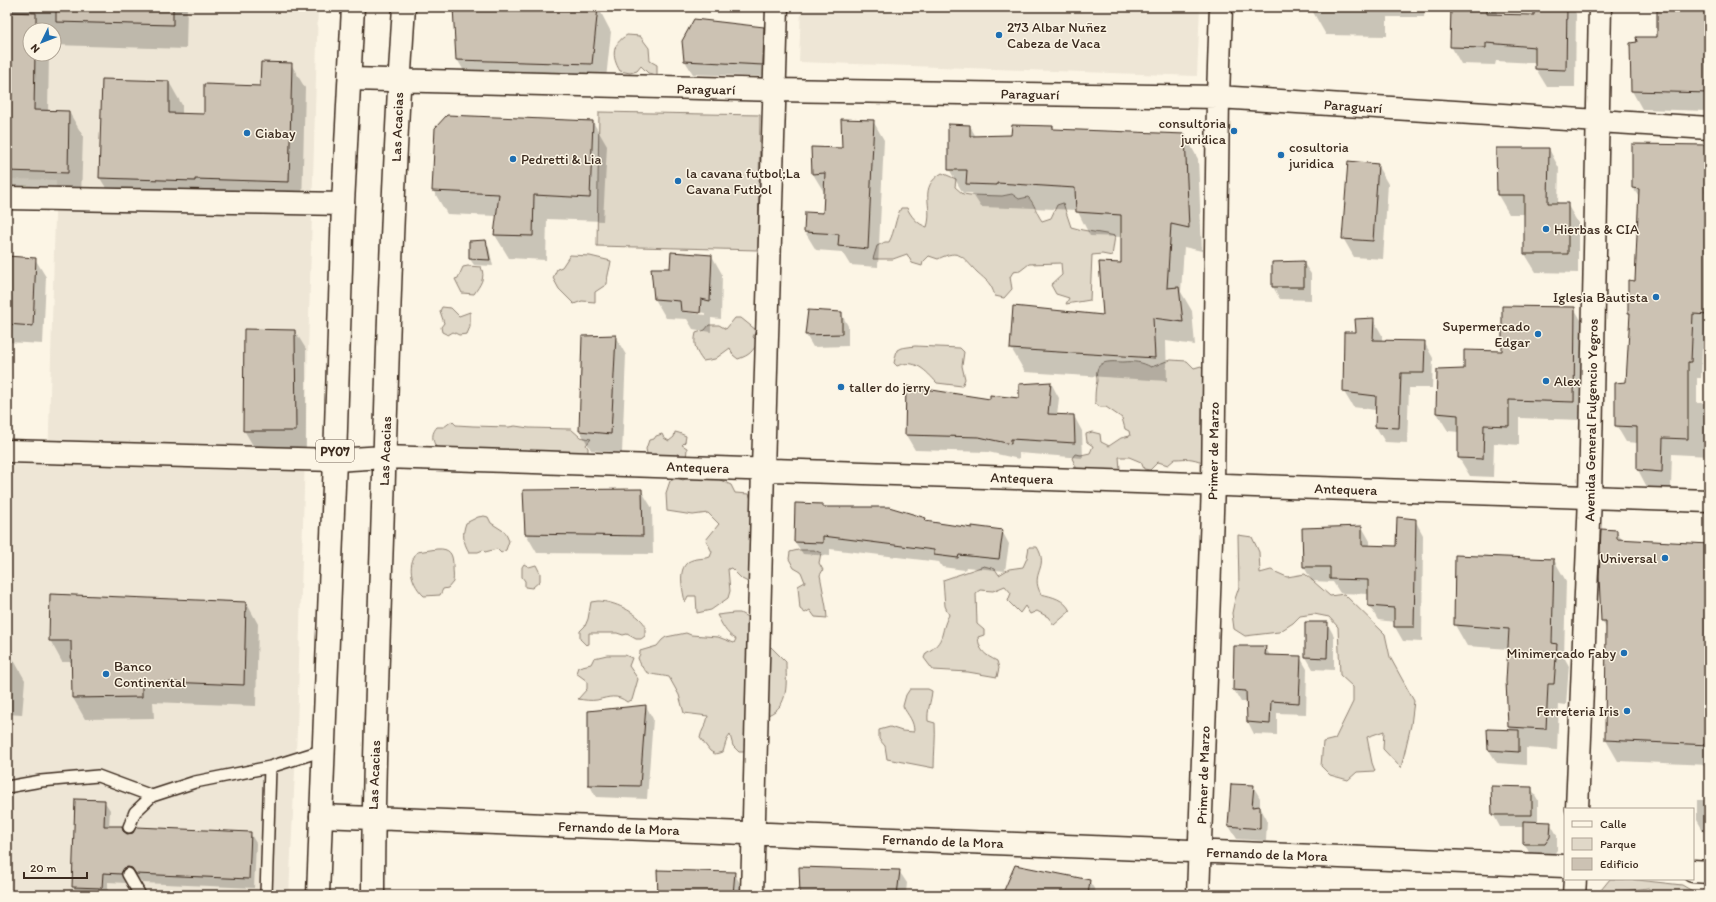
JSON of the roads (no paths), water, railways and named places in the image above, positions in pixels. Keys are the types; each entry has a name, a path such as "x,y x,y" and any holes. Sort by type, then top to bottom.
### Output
{"main road":[{"name":"PY07","path":"318,895 335,460 343,204 353,7"},
{"name":"Las Acacias","path":"373,895 373,818 384,457 399,81 404,7"},
{"path":"752,895 777,7"},
{"name":"Primer de Marzo","path":"1198,895 1213,485 1218,97 1221,7"},
{"name":"Avenida General Fulgencio Yegros","path":"1577,808 1590,497 1600,7"},
{"name":"Paraguarí","path":"350,79 775,90 1218,97 1709,128"},
{"path":"7,198 343,204"},
{"name":"Antequera","path":"7,451 335,460 384,457 1709,501"},
{"name":"Fernando de la Mora","path":"321,816 1564,866"},
{"path":"1694,871 1709,872"},
{"path":"1574,895 1575,880"}],"lane":[{"path":"130,827 134,812 152,796 195,782 270,767 324,750"},
{"path":"266,895 270,767"},
{"path":"7,787 41,781 98,776 152,796"},
{"path":"128,874 140,895"}],"place":[{"name":"273 Albar Nuñez Cabeza de Vaca","path":"999,35"},
{"name":"consultoria juridica","path":"1234,131"},
{"name":"Ciabay","path":"247,133"},
{"name":"cosultoria juridica","path":"1281,155"},
{"name":"Pedretti & Lia","path":"513,159"},
{"name":"la cavana futbol;La Cavana Futbol","path":"678,181"},
{"name":"Hierbas & CIA","path":"1546,229"},
{"name":"Iglesia Bautista","path":"1656,297"},
{"name":"Supermercado Edgar","path":"1538,334"},
{"name":"Alex","path":"1546,381"},
{"name":"taller do jerry","path":"841,387"},
{"name":"Universal","path":"1665,558"},
{"name":"Minimercado Faby","path":"1624,653"},
{"name":"Banco Continental","path":"106,674"},
{"name":"Ferreteria Iris","path":"1627,711"}]}
